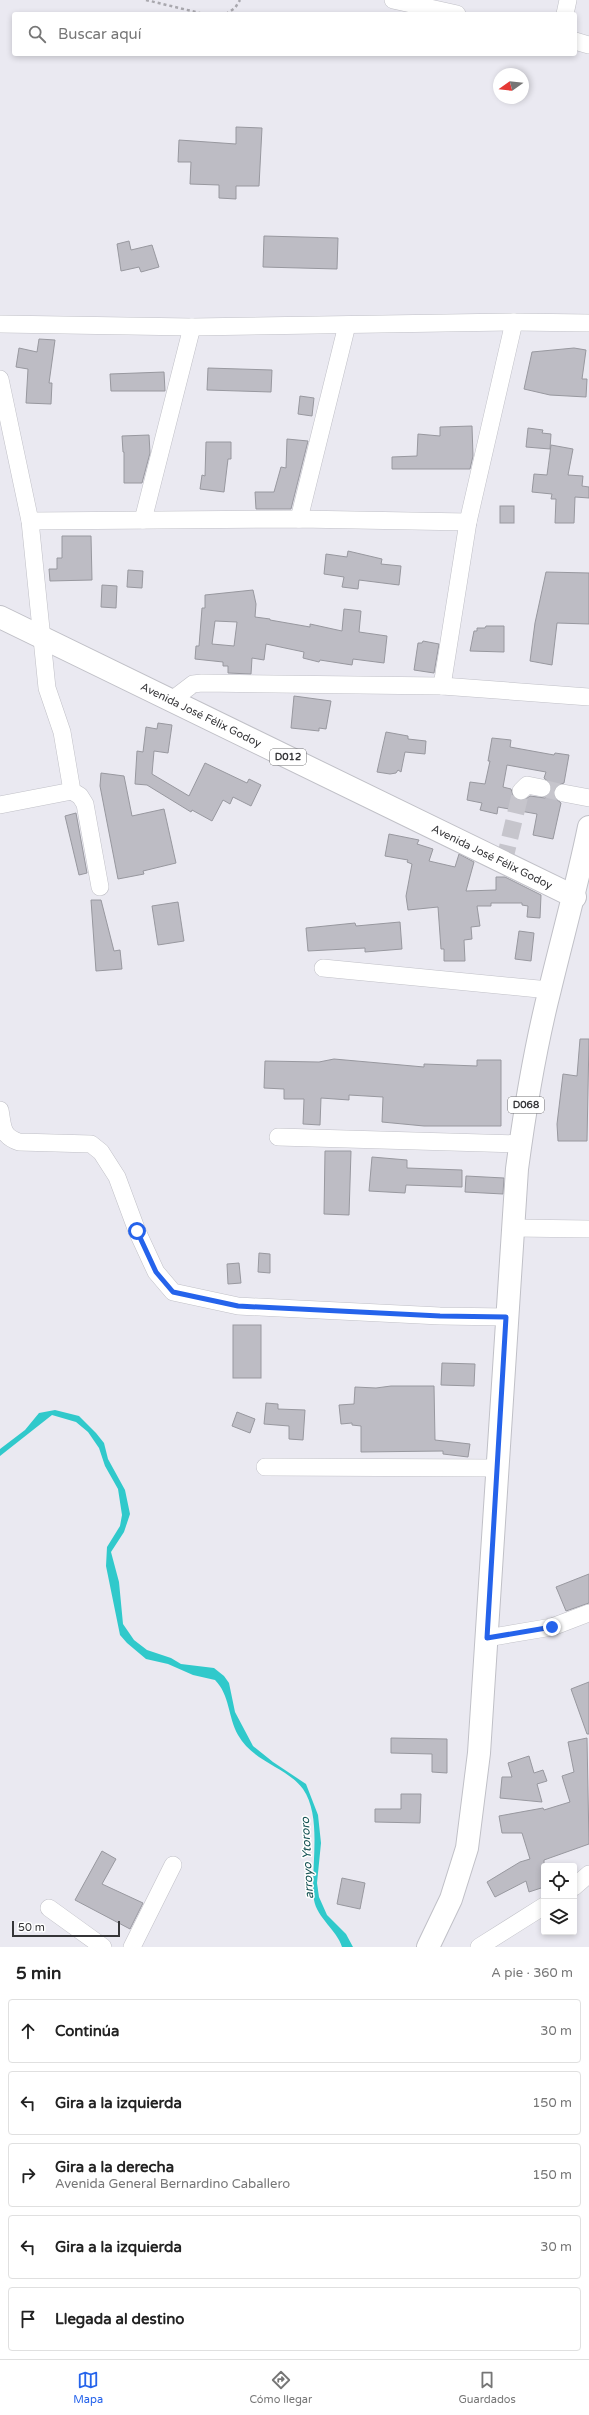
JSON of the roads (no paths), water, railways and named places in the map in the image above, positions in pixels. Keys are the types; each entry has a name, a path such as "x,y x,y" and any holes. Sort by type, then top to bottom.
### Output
{"main road":[{"name":"Avenida José Félix Godoy","path":"0,618 172,700 575,897"},
{"name":"D068","path":"428,1947 451,1899 467,1848 479,1753 506,1317 520,1144 549,990 575,897 589,826"}],"street":[{"path":"565,12 568,0"},
{"path":"400,1 449,12"},
{"path":"577,42 589,45"},
{"path":"442,686 468,522 514,322"},
{"path":"0,324 192,328 514,322 589,323"},
{"path":"299,519 347,325"},
{"path":"143,520 192,328"},
{"path":"0,378 30,521 47,688 62,732 72,791"},
{"path":"30,521 299,519 468,522"},
{"path":"172,700 193,684 202,683 442,686 589,697"},
{"path":"521,791 527,785 542,788"},
{"path":"0,805 72,791 80,796 85,804 100,887"},
{"path":"563,793 589,798"},
{"path":"323,968 549,990"},
{"path":"0,1110 4,1134 11,1140 19,1142 91,1144 101,1152 117,1177 137,1231 156,1272 173,1292 238,1306 440,1316 506,1317"},
{"path":"278,1137 520,1144"},
{"path":"514,1228 589,1229"},
{"path":"265,1466 496,1468"},
{"path":"487,1638 552,1627 589,1613"},
{"path":"132,1947 173,1865"},
{"path":"577,1884 589,1874"},
{"path":"577,1886 589,1883"},
{"path":"49,1908 103,1947"},
{"path":"479,1947 541,1908"}],"water":[{"path":"55,1410 79,1416 96,1433 104,1443 108,1459 125,1490 130,1514 124,1532 111,1552 119,1582 123,1624 134,1640 147,1650 171,1658 181,1664 214,1668 224,1676 229,1683 235,1712 253,1746 273,1762 306,1784 318,1815 321,1843 317,1883 319,1897 327,1915 346,1934 353,1947 342,1947 336,1935 319,1913 314,1900 313,1814 303,1789 296,1781 252,1752 244,1744 232,1721 224,1692 215,1680 193,1675 168,1664 146,1659 120,1635 106,1566 107,1547 120,1526 122,1515 118,1489 105,1466 99,1448 88,1432 76,1422 52,1415 0,1456 0,1449 25,1430 39,1413"}],"tunnel":[{"path":"542,788 563,793"},
{"path":"504,862 521,791"}],"water label":[{"name":"arroyo Ytororo","path":"307,1858"}]}
